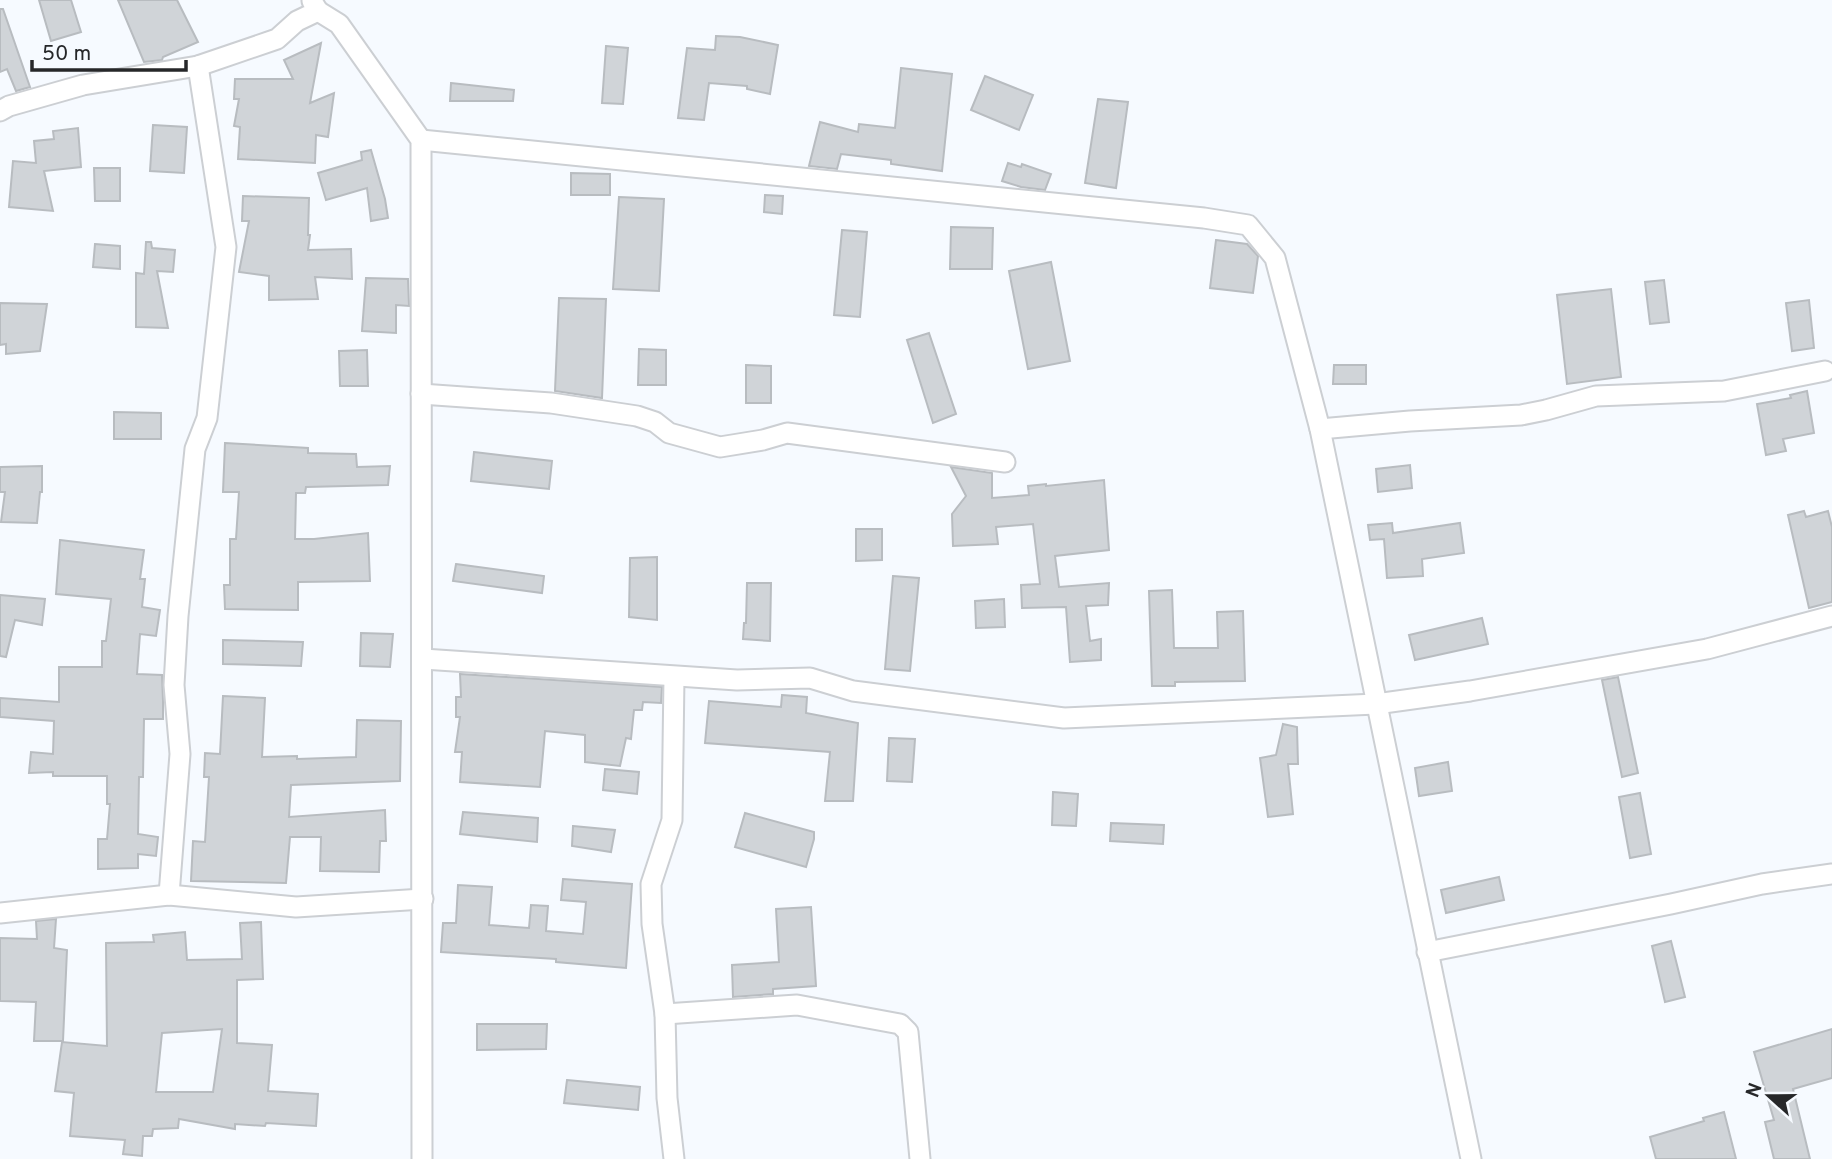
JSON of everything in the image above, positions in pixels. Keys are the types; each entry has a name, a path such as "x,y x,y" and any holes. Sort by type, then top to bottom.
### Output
{"street":[{"path":"0,111 83,85 198,66 277,38 314,6 339,24 421,140 421,1159"},
{"path":"169,895 180,754 174,685 178,616 195,449 207,418 226,247 198,66"},
{"path":"421,140 1204,218 1248,225 1275,258 1320,429 1471,1159"},
{"path":"1320,429 1521,415 1596,397 1724,391 1825,371"},
{"path":"421,394 551,403 637,416 655,422 669,433 720,447 787,433 1005,462"},
{"path":"423,659 674,677 737,680 810,678 853,691 1064,718 1376,704 1470,691 1707,649 1832,616"},
{"path":"674,677 672,820 651,884 652,924 665,1014 667,1098 674,1159"},
{"path":"1427,952 1762,884 1832,874"},
{"path":"0,913 169,895 296,907 423,899"},
{"path":"665,1014 797,1005 900,1024 908,1032 920,1159"}],"building":[{"path":"39,0 71,0 81,32 51,41"},
{"path":"118,0 177,0 198,42 163,57 162,60 144,62"},
{"path":"0,9 3,9 30,87 16,91 7,69 0,72"},
{"path":"716,36 740,37 778,45 770,94 747,89 747,86 709,83 704,120 678,118 687,48 715,50"},
{"path":"321,43 310,103 334,93 328,137 316,135 315,163 238,159 240,127 234,126 239,99 234,99 235,79 293,79 284,60"},
{"path":"606,46 628,48 623,104 602,103"},
{"path":"901,68 952,74 942,171 891,164 891,160 841,154 837,169 809,166 820,122 858,132 859,124 895,128"},
{"path":"985,76 1033,95 1019,130 971,110"},
{"path":"451,83 514,90 513,101 450,101"},
{"path":"1098,99 1128,102 1116,188 1085,183"},
{"path":"153,125 187,127 184,173 150,171"},
{"path":"78,128 81,167 44,171 53,211 9,207 13,161 36,163 34,141 54,139 53,131"},
{"path":"371,150 388,218 371,221 367,188 326,200 318,173 362,160 361,152"},
{"path":"1008,163 1021,167 1022,164 1051,174 1045,190 1002,181"},
{"path":"94,168 120,168 120,201 95,201"},
{"path":"571,173 610,174 610,195 571,195"},
{"path":"765,195 783,196 782,214 764,212"},
{"path":"243,196 309,198 308,250 351,249 352,279 315,277 318,299 269,300 269,276 239,272 249,221 242,221"},
{"path":"619,197 664,199 659,291 613,289"},
{"path":"951,227 993,228 992,269 950,269"},
{"path":"842,230 867,232 860,317 834,315"},
{"path":"1216,240 1247,244 1258,256 1253,293 1210,288"},
{"path":"146,242 151,242 152,248 175,250 173,272 157,271 168,328 136,327 136,273 144,274"},
{"path":"95,244 120,246 120,269 93,267"},
{"path":"1051,262 1070,361 1028,369 1009,271"},
{"path":"366,278 408,279 409,306 396,305 396,333 362,331"},
{"path":"1664,280 1669,322 1650,324 1645,282"},
{"path":"1611,289 1621,377 1567,384 1557,295"},
{"path":"559,298 606,299 602,398 555,391"},
{"path":"1809,300 1814,348 1792,351 1786,303"},
{"path":"0,303 47,304 40,351 6,354 6,344 0,345"},
{"path":"929,333 956,414 933,423 907,340"},
{"path":"639,349 666,350 666,385 638,385"},
{"path":"367,350 368,386 340,386 339,351"},
{"path":"746,365 771,366 771,403 746,403"},
{"path":"1334,365 1366,365 1366,384 1333,384"},
{"path":"1807,391 1814,433 1783,439 1786,451 1766,455 1757,404 1791,398 1790,395"},
{"path":"114,412 161,413 161,439 114,439"},
{"path":"225,443 308,448 308,453 356,454 357,467 390,466 388,485 306,487 305,493 296,493 295,539 368,533 370,581 298,582 298,610 225,609 224,585 230,585 230,539 236,539 239,492 223,492"},
{"path":"474,452 552,461 549,489 471,481"},
{"path":"1410,465 1412,488 1378,492 1376,469"},
{"path":"42,466 42,492 37,523 1,522 5,492 0,492 0,467"},
{"path":"951,467 992,473 992,498 1029,495 1028,486 1104,480 1109,550 1055,556 1059,587 1109,583 1108,605 1086,606 1090,641 1101,639 1101,660 1070,662 1066,607 1022,608 1021,585 1040,584 1033,524 996,527 998,544 953,546 952,514 966,496"},
{"path":"1804,511 1806,517 1828,511 1832,527 1832,602 1809,608 1788,515"},
{"path":"1392,523 1393,533 1460,523 1464,553 1422,559 1423,576 1387,578 1384,539 1370,540 1368,525"},
{"path":"856,529 882,529 882,560 856,561"},
{"path":"60,540 144,550 140,579 145,579 142,607 160,610 156,636 140,634 137,674 162,675 163,719 144,719 138,834 158,837 156,856 138,854 138,868 98,869 98,839 107,839 110,804 107,804 107,776 29,773 31,752 53,754 54,721 0,717 0,698 59,702 59,667 102,667 102,641 106,641 111,599 56,594"},
{"path":"657,557 657,620 629,617 630,558"},
{"path":"456,564 544,576 542,593 453,581"},
{"path":"893,576 919,578 910,671 885,669"},
{"path":"747,583 771,583 770,641 743,639"},
{"path":"1172,590 1174,648 1218,648 1217,612 1243,611 1245,681 1175,682 1175,686 1152,686 1149,591"},
{"path":"0,595 45,599 42,625 15,620 6,657 0,656"},
{"path":"1004,599 1005,627 976,628 975,601"},
{"path":"1482,618 1488,644 1415,660 1409,635"},
{"path":"361,633 393,634 390,667 360,666"},
{"path":"223,640 303,642 301,666 223,664"},
{"path":"460,674 662,687 661,703 643,702 642,710 634,710 631,739 626,738 620,766 585,762 585,735 545,731 540,787 460,782 462,752 455,752 460,717 456,717 456,697 461,697"},
{"path":"1618,677 1638,773 1622,777 1602,680"},
{"path":"782,695 807,697 806,713 858,723 853,801 825,801 830,752 705,743 709,701 781,707"},
{"path":"223,696 265,698 262,757 356,757 357,720 401,721 400,781 291,785 289,817 385,810 386,841 380,841 379,872 320,871 321,837 290,837 286,883 191,881 193,841 205,842 209,777 204,777 205,753 220,754"},
{"path":"1283,724 1297,727 1298,764 1288,764 1293,814 1268,817 1260,758 1276,755"},
{"path":"889,738 915,739 912,782 887,781"},
{"path":"1448,762 1452,791 1419,796 1415,768"},
{"path":"605,769 639,772 637,794 603,790"},
{"path":"1053,792 1078,794 1076,826 1052,825"},
{"path":"1640,793 1651,854 1630,858 1619,797"},
{"path":"463,812 538,818 537,842 460,834"},
{"path":"745,813 814,832 806,867 735,847"},
{"path":"1111,823 1164,825 1163,844 1110,841"},
{"path":"573,826 615,830 611,852 572,846"},
{"path":"1499,877 1504,900 1446,913 1441,890"},
{"path":"563,879 632,884 626,968 556,962 556,959 441,952 443,923 456,923 458,885 492,887 489,925 529,928 531,905 548,906 546,931 583,934 586,902 561,900"},
{"path":"811,907 816,986 773,989 773,994 733,997 732,965 779,962 776,909"},
{"path":"56,919 54,948 67,950 63,1041 34,1041 36,1002 0,1001 0,938 37,939 36,921"},
{"path":"261,922 263,979 237,980 237,1043 272,1045 268,1091 318,1094 316,1126 235,1124 235,1129 179,1119 178,1128 153,1129 152,1136 143,1136 142,1156 123,1154 125,1140 70,1136 74,1093 55,1091 62,1042 107,1046 106,943 154,942 153,935 185,932 187,960 242,959 240,923","holes":["222,1029 213,1092 156,1092 162,1033"]},
{"path":"1671,941 1685,997 1665,1002 1652,946"},
{"path":"477,1024 547,1024 546,1049 477,1050"},
{"path":"1832,1029 1832,1078 1793,1089 1810,1159 1774,1159 1765,1122 1774,1120 1754,1052"},
{"path":"567,1080 640,1087 638,1110 564,1103"},
{"path":"1724,1112 1736,1159 1656,1159 1650,1137 1704,1121 1703,1118"}]}
